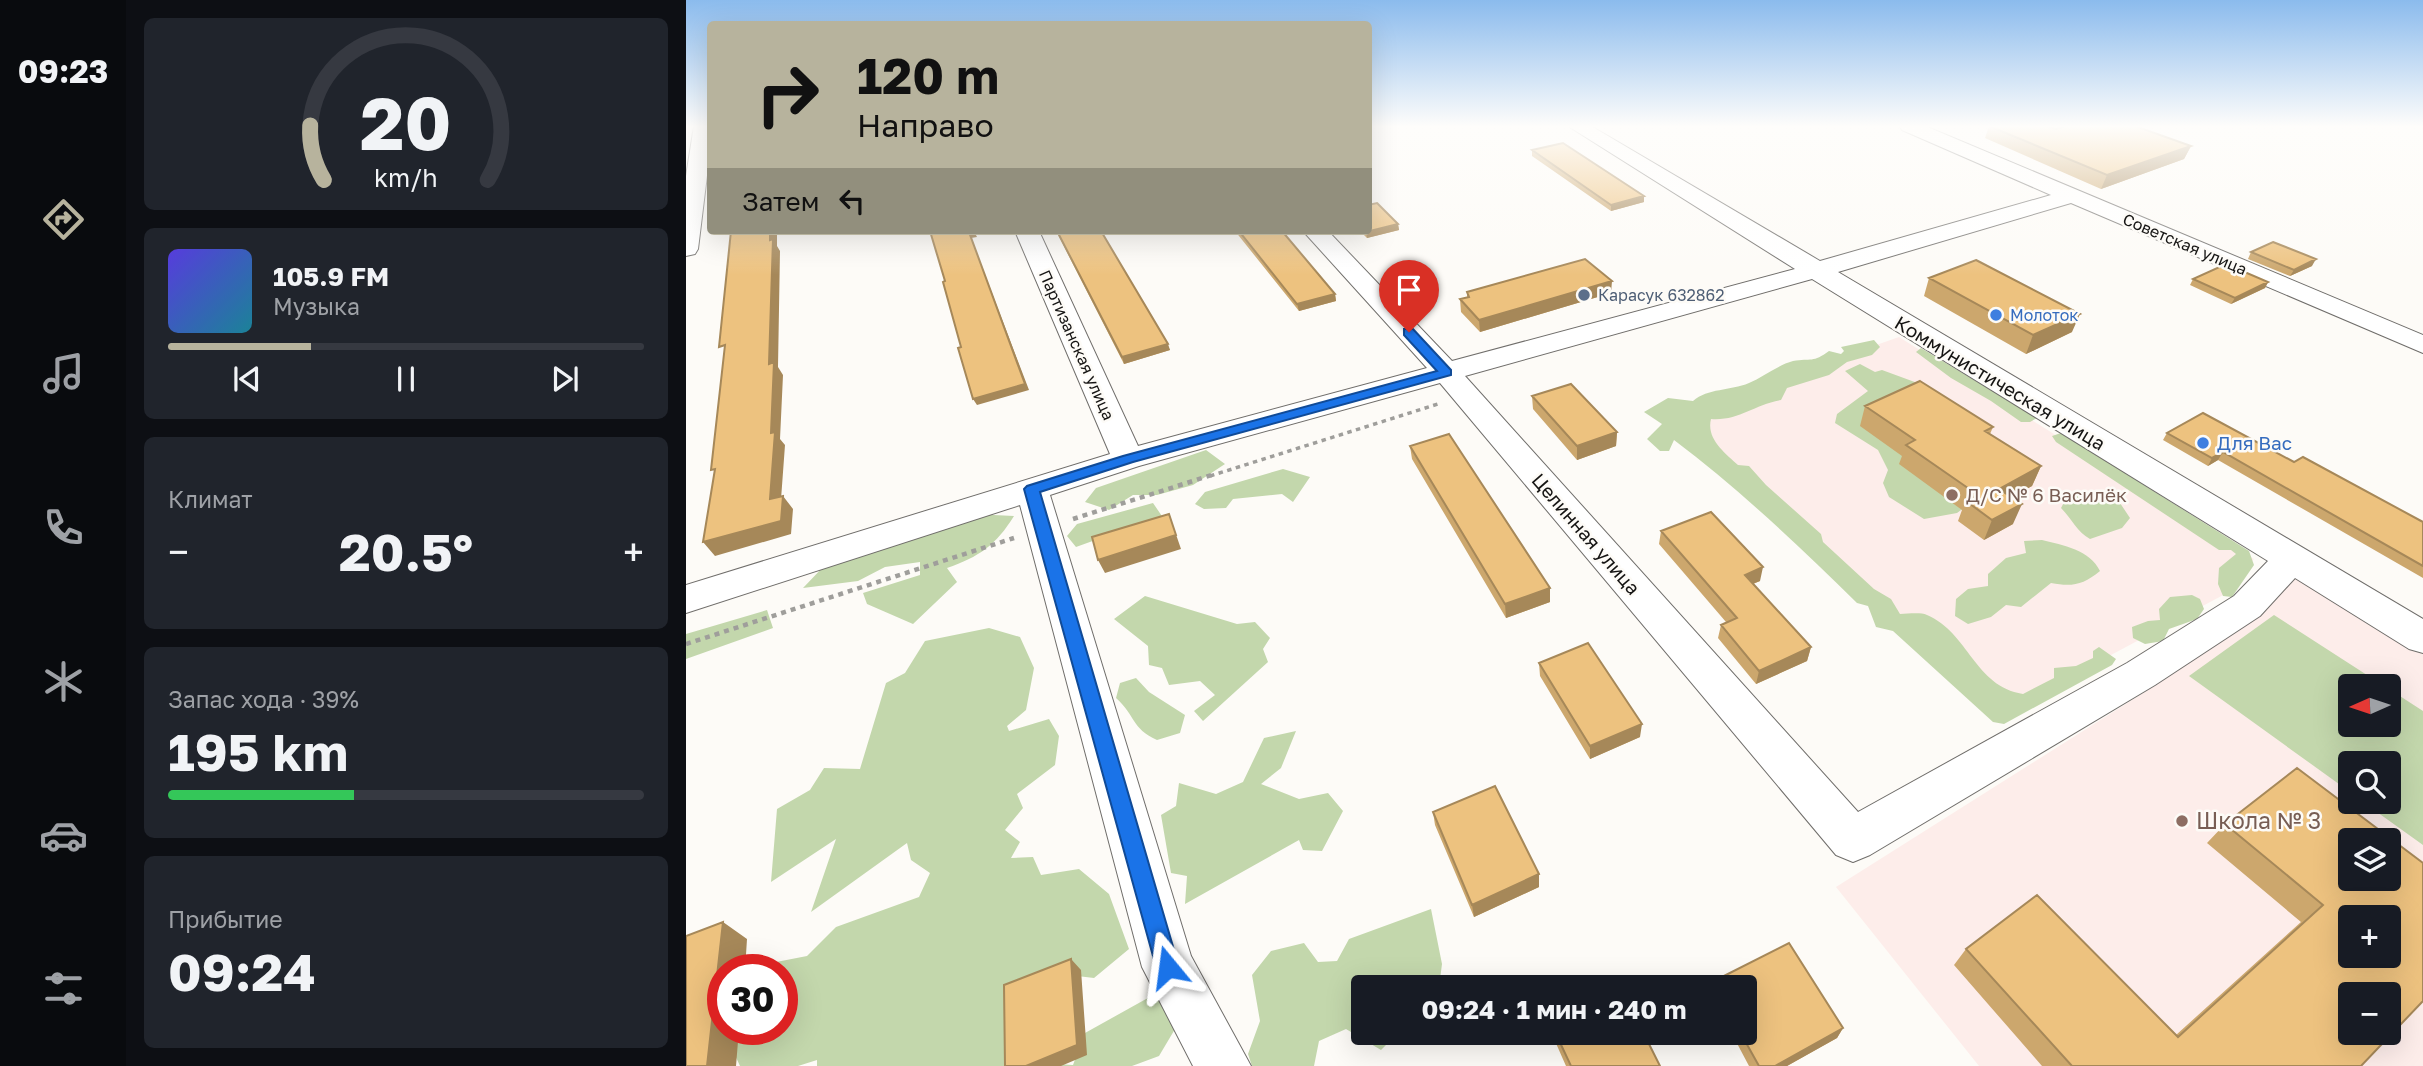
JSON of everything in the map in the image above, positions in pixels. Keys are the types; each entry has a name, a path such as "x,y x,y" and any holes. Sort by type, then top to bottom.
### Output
{"street":[{"path":"686,249 697,176"},
{"name":"Коммунистическая улица","path":"1659,176 2423,638"},
{"name":"Советская улица","path":"2023,176 2423,345"},
{"path":"686,598 1038,509 1128,459 1456,384 1814,271 2070,196"},
{"name":"Партизанская улица","path":"1029,235 1128,459"},
{"name":"Целинная улица","path":"1319,235 1456,384 1853,840 2141,674 2247,606 2269,580 2293,560"},
{"path":"1038,509 1168,967 1223,1066"}],"path":[{"path":"686,644 1038,509 1456,384"}],"shaded area":[{"name":"Д/С № 6 Василёк","path":"1899,337 2254,559 2227,593 1999,715 1681,430 1748,390"},
{"name":"Школа № 3","path":"2295,576 2423,654 2423,1066 1979,1066 1836,887 2151,688"}],"green space":[{"path":"1874,340 1880,347 1872,355 1847,362 1829,375 1787,388 1781,400 1730,418 1711,419 1711,433 1728,456 1738,465 1749,466 1766,485 1821,534 1823,542 1874,589 1891,599 1900,614 1924,614 1941,623 1993,681 2007,689 2023,694 2054,678 2054,668 2076,666 2093,658 2093,651 2099,647 2116,659 2112,665 2004,724 1993,722 1893,631 1876,627 1868,606 1857,603 1722,478 1674,440 1669,451 1660,451 1647,439 1662,424 1644,412 1668,398 1693,401 1705,394 1742,386 1787,363 1815,359 1829,351 1841,354 1844,351 1841,347"},
{"path":"1921,348 2037,418 2030,422 2021,422 1951,378 1916,352"},
{"path":"1860,364 1875,372 1882,370 1931,388 1972,502 1957,513 1924,519 1889,497 1883,483 1888,470 1878,450 1835,423 1837,414 1868,391 1845,371"},
{"path":"2061,433 2249,551 2254,565 2232,597 2223,596 2218,584 2219,568 2236,554 2231,550 2219,550 2056,442 2052,436"},
{"path":"1206,450 1225,464 1193,485 1157,495 1133,495 1109,510 1085,502 1096,488"},
{"path":"1283,469 1310,477 1293,502 1282,494 1233,499 1226,508 1204,509 1195,504 1205,492"},
{"path":"2069,493 2120,503 2130,518 2122,528 2090,539 2061,508"},
{"path":"1153,503 1166,522 1137,525 1076,547 1067,536 1077,524"},
{"path":"973,514 1014,516 986,549 947,568 957,582 913,624 867,604 863,593 920,575 920,562 885,567 858,581 803,588 826,564"},
{"path":"2042,540 2083,553 2100,571 2077,584 2051,583 2021,607 2006,605 1991,617 1968,624 1955,616 1956,599 1968,589 1988,586 1988,574 2006,558 2026,553 2024,541"},
{"path":"2192,595 2200,599 2204,609 2197,619 2169,629 2163,641 2145,644 2133,638 2132,627 2160,620 2159,609 2170,597"},
{"path":"1145,596 1237,624 1255,622 1270,638 1263,649 1268,662 1203,721 1194,711 1215,695 1200,681 1169,685 1162,668 1149,665 1148,646 1114,619"},
{"path":"767,610 773,628 686,659 686,634"},
{"path":"2274,615 2365,674 2338,674 2338,737 2401,737 2401,697 2423,711 2423,845 2380,814 2401,814 2401,751 2338,751 2338,783 2189,676"},
{"path":"989,628 1020,637 1034,668 1026,710 1007,726 1009,731 1049,719 1059,736 1055,765 1017,794 1023,808 1005,830 1020,842 1011,858 1033,857 1041,875 1079,869 1109,894 1129,949 1094,978 1052,973 1023,1066 817,1066 817,1060 798,1066 740,1066 730,1045 798,1045 798,958 807,956 836,927 919,897 930,873 911,860 907,843 811,912 836,839 771,882 777,809 810,790 824,768 860,769 886,683 905,673 925,641"},
{"path":"1136,678 1149,692 1185,715 1180,733 1157,740 1138,726 1116,698 1120,683"},
{"path":"1296,731 1281,768 1261,784 1299,799 1328,793 1343,811 1322,851 1303,850 1299,840 1185,904 1187,876 1171,873 1161,815 1176,806 1179,783 1216,794 1243,782 1264,738"},
{"path":"1431,909 1442,964 1441,975 1351,975 1351,1032 1346,1029 1319,1041 1314,1066 1252,1066 1248,1054 1260,1021 1252,975 1271,951 1304,943 1318,962 1337,961 1349,939"},
{"path":"1155,994 1178,1024 1159,1056 1132,1066 1036,1066 1041,1063 1073,1065 1085,1033"},
{"path":"1373,1045 1386,1045 1381,1050"}],"building":[{"path":"1569,176 1613,176 1644,196 1611,205"},
{"path":"1377,203 1398,224 1372,230 1372,204"},
{"path":"731,235 770,235 770,240 773,239 769,364 774,362 771,433 775,432 770,499 783,496 781,521 703,542 715,469 711,470 725,345 719,347"},
{"path":"931,235 970,235 1025,384 973,399 958,348 961,347 943,282 945,281"},
{"path":"1059,235 1103,235 1168,344 1122,357"},
{"path":"1242,235 1285,235 1335,294 1297,304"},
{"path":"2273,242 2316,259 2294,270 2251,252"},
{"path":"1585,259 1612,281 1479,320 1460,299 1469,297 1467,292"},
{"path":"1976,260 2080,314 2033,335 1929,278"},
{"path":"2226,264 2268,282 2235,298 2193,279"},
{"path":"1920,381 1993,427 1985,431 2041,466 1999,489 2022,504 1992,520 1966,501 1978,495 1906,445 1915,440 1865,406"},
{"path":"1571,384 1617,432 1577,446 1532,396"},
{"path":"2203,413 2294,462 2303,457 2423,522 2423,566 2223,452 2212,458 2167,433"},
{"path":"1449,434 1550,588 1505,604 1410,446"},
{"path":"1711,512 1763,567 1745,575 1811,647 1759,671 1721,625 1737,618 1661,531"},
{"path":"1169,514 1176,535 1098,560 1092,537"},
{"path":"1588,643 1642,724 1590,746 1539,663"},
{"path":"2297,768 2338,799 2338,814 2358,814 2377,828 2338,828 2338,891 2401,891 2401,846 2423,863 2423,1001 2401,1024 2401,982 2338,982 2338,1045 2381,1045 2361,1066 2072,1066 1966,949 2037,895 2178,1037 2323,905 2225,824"},
{"path":"1495,786 1539,874 1472,905 1433,812"},
{"path":"723,922 719,954 707,954 707,1045 709,1045 707,1066 686,1066 686,936"},
{"path":"1789,943 1843,1028 1775,1066 1759,1066 1747,1045 1757,1045 1757,975 1726,975"},
{"path":"1071,959 1077,1045 1026,1066 1005,1066 1004,985"},
{"path":"1561,1045 1650,1045 1660,1066 1571,1066"}],"place":[{"name":"Карасук 632862","path":"1584,295"},
{"name":"Молоток","path":"1996,315"},
{"name":"Для Вас","path":"2203,443"},
{"name":"Д/С № 6 Василёк","path":"1952,495"},
{"name":"Школа № 3","path":"2182,821"}],"route":[{"path":"1168,967 1032,489 1128,459 1446,372 1409,332"}]}
